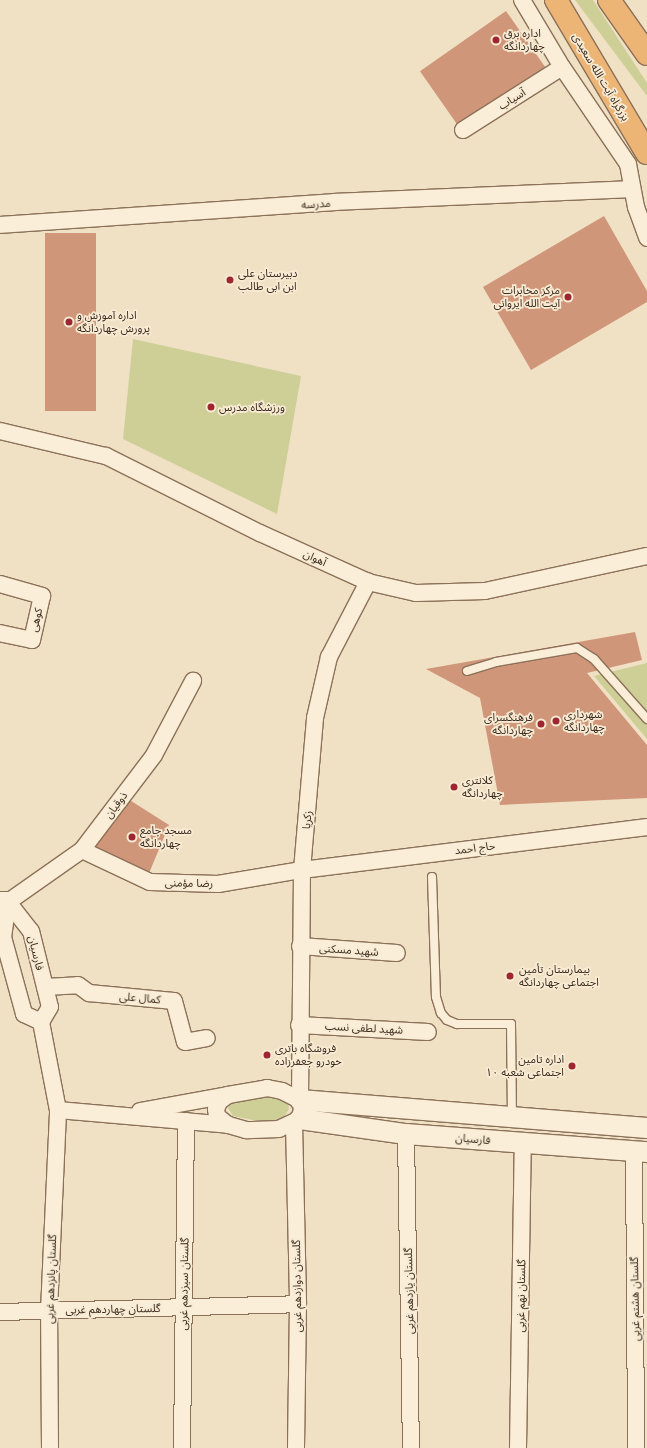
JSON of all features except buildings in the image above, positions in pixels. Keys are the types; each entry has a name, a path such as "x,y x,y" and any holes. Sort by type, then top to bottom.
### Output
{"highway":[{"name":"بزرگراه آیت الله سعیدی","path":"556,0 647,154"},
{"path":"609,0 647,54"}],"street":[{"path":"522,0 562,67 628,164 632,189 647,238"},
{"name":"آسیاب","path":"463,130 562,67"},
{"path":"628,164 647,154"},
{"name":"مدرسه","path":"0,225 335,202 632,189"},
{"name":"آهوان","path":"0,431 106,456 260,533 368,582 416,593 485,591 647,556"},
{"name":"زکریا","path":"298,1114 302,870 315,718 327,665 368,582"},
{"name":"کوهی","path":"0,584 42,596 32,640 0,633"},
{"name":"ذوقیان","path":"4,902 82,850 154,755 193,681"},
{"name":"حاج احمد","path":"302,870 647,827"},
{"name":"رضا مؤمنی","path":"82,850 150,882 218,884 302,870"},
{"path":"4,902 3,937 13,976 24,1014 41,1022 58,1110 228,1125 264,1130 298,1114 512,1117 647,1128"},
{"name":"فارسیان","path":"4,902 31,931 50,1008 41,1022"},
{"name":"شهید مسکنی","path":"300,946 397,953"},
{"name":"کمال علی","path":"44,986 78,985 89,993 174,1001 185,1042 207,1038"},
{"name":"شهید لطفی نسب","path":"299,1025 428,1032"},
{"path":"282,1091 299,1068"},
{"path":"120,1115 228,1095 251,1089 282,1091"},
{"path":"282,1091 298,1114"},
{"path":"228,1095 216,1109 217,1116 228,1125"},
{"name":"گلستان پانزدهم غربی","path":"50,1448 50,1311 58,1110"},
{"name":"فارسیان","path":"298,1114 406,1134 640,1152"},
{"name":"گلستان دوازدهم غربی","path":"296,1448 298,1114"},
{"name":"گلستان سیزدهم غربی","path":"182,1448 186,1121"},
{"name":"گلستان یازدهم غربی","path":"406,1134 412,1448"},
{"name":"گلستان نهم غربی","path":"518,1448 523,1143"},
{"name":"گلستان هشتم غربی","path":"636,1448 640,1152"},
{"name":"گلستان چهاردهم غربی","path":"0,1312 298,1304"}],"lane":[{"path":"467,671 496,662 577,648 594,659 647,719"},
{"path":"432,877 435,982 440,1008 447,1020 457,1024 511,1024 512,1117"}],"green space":[{"path":"575,0 593,0 647,83 647,96"},
{"name":"ورزشگاه مدرس","path":"133,339 301,376 277,514 123,439"},
{"path":"647,663 647,739 594,676"},
{"path":"253,1097 279,1099 288,1103 289,1109 284,1117 278,1120 257,1121 233,1116 228,1108 232,1102"}],"place":[{"name":"اداره برق چهاردانگه","path":"496,40"},
{"name":"دبیرستان علی ابن ابی طالب","path":"230,280"},
{"name":"مرکز مخابرات آیت الله ایروانی","path":"568,297"},
{"name":"اداره آموزش و پرورش چهاردانگه","path":"69,322"},
{"name":"ورزشگاه مدرس","path":"211,407"},
{"name":"شهرداری چهاردانگه","path":"556,721"},
{"name":"فرهنگسرای چهاردانگه","path":"541,724"},
{"name":"کلانتری چهاردانگه","path":"454,787"},
{"name":"مسجد جامع چهاردانگه","path":"132,837"},
{"name":"بیمارستان تأمین اجتماعی چهاردانگه","path":"510,976"},
{"name":"فروشگاه باتری خودرو جعفرزاده","path":"267,1055"},
{"name":"اداره تامین اجتماعی شعبه ۱۰","path":"572,1066"}]}
